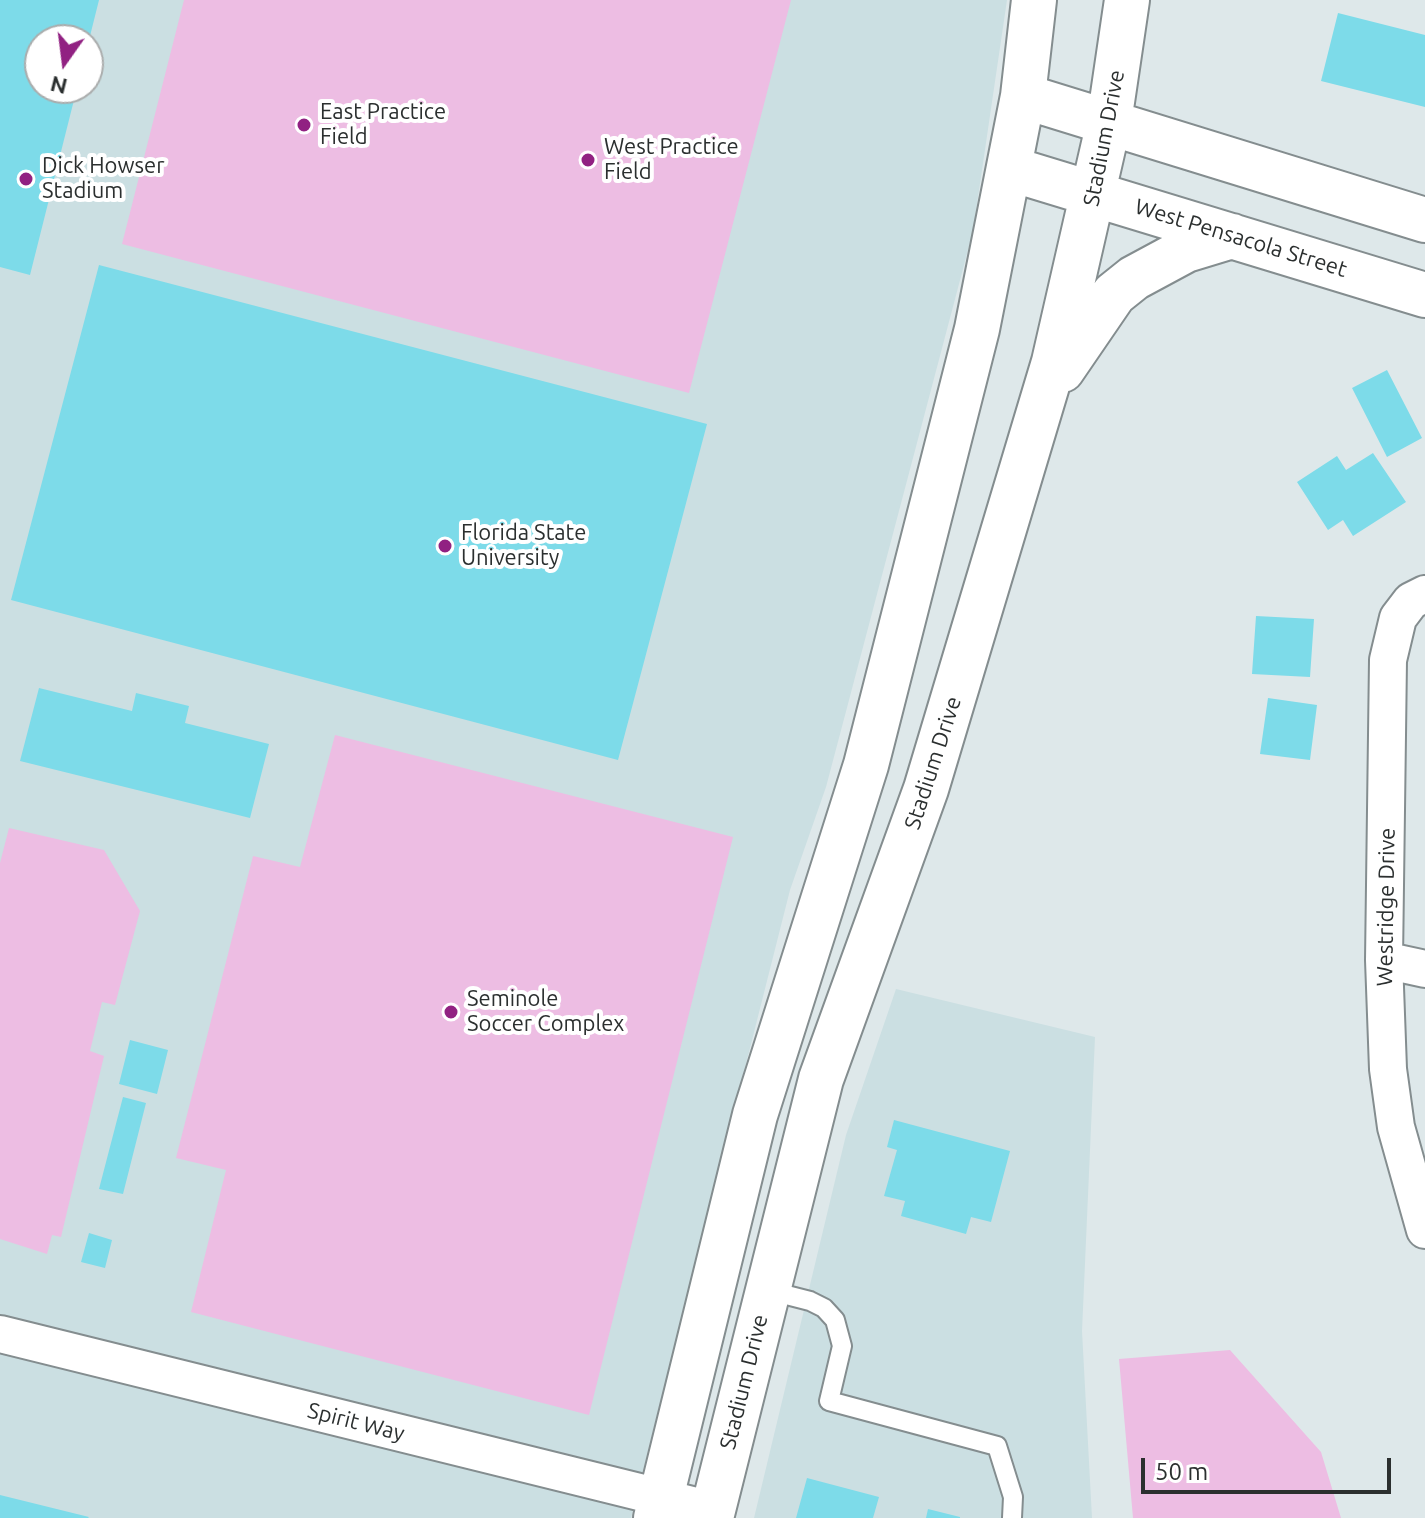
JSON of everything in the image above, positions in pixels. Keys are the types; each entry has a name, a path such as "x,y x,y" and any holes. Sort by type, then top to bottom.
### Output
{"main road":[{"path":"658,1508 773,1053 866,765 977,329 1011,169 1034,0"},
{"name":"Stadium Drive","path":"712,1514 821,1079 926,789 1045,391 1109,122 1127,0"},
{"path":"1023,96 1425,220"},
{"name":"West Pensacola Street","path":"1011,169 1425,295"},
{"path":"1045,391 1114,294 1134,278 1186,250 1232,236"},
{"path":"715,1276 767,1290"}],"street":[{"name":"Westridge Drive","path":"1425,594 1411,601 1398,618 1388,660 1384,960 1388,1069 1396,1127 1425,1230"},
{"path":"1384,960 1425,969"},
{"name":"Spirit Way","path":"0,1334 658,1508 712,1514"}],"lane":[{"path":"767,1290 810,1301 824,1308 835,1320 842,1346 829,1401 997,1446 1013,1497 1012,1518"}],"shaded area":[{"name":"Florida State University","path":"0,0 1007,0 973,231 826,787 790,890 631,1518 0,1518"},
{"path":"184,0 791,0 689,393 122,244"},
{"name":"Seminole Soccer Complex","path":"335,735 733,837 589,1415 191,1312 226,1170 176,1158 253,856 300,867"},
{"path":"9,828 104,850 140,911 115,1005 102,1002 90,1051 104,1056 61,1237 52,1235 47,1254 0,1239 0,863"},
{"path":"896,989 1095,1037 1082,1331 1092,1518 754,1518 846,1135"},
{"path":"1230,1350 1321,1452 1341,1518 1133,1518 1119,1359"}],"building":[{"name":"Dick Howser Stadium","path":"0,0 99,0 93,24 24,24 24,104 73,104 30,275 0,267"},
{"path":"1338,13 1425,35 1425,107 1321,81"},
{"path":"99,265 707,424 618,760 11,600"},
{"path":"1387,370 1422,438 1387,457 1352,388"},
{"path":"1373,453 1406,502 1353,536 1343,520 1328,530 1297,482 1337,456 1346,470"},
{"path":"1256,616 1314,619 1310,677 1252,674"},
{"path":"39,688 132,711 136,693 189,706 185,723 269,744 250,818 20,761"},
{"path":"1268,698 1317,705 1310,760 1260,754"},
{"path":"130,1040 168,1050 157,1094 119,1084"},
{"path":"123,1097 146,1103 123,1194 99,1189"},
{"path":"894,1120 1010,1151 991,1222 971,1217 966,1234 901,1216 905,1201 884,1196 897,1150 887,1147"},
{"path":"89,1233 112,1240 105,1268 81,1262"},
{"path":"807,1478 879,1497 873,1518 796,1518"},
{"path":"0,1495 89,1517 0,1518"},
{"path":"928,1509 960,1517 960,1518 926,1518"}],"place":[{"name":"East Practice Field","path":"304,125"},
{"name":"West Practice Field","path":"588,160"},
{"name":"Dick Howser Stadium","path":"26,179"},
{"name":"Florida State University","path":"445,546"},
{"name":"Seminole Soccer Complex","path":"451,1012"}]}
